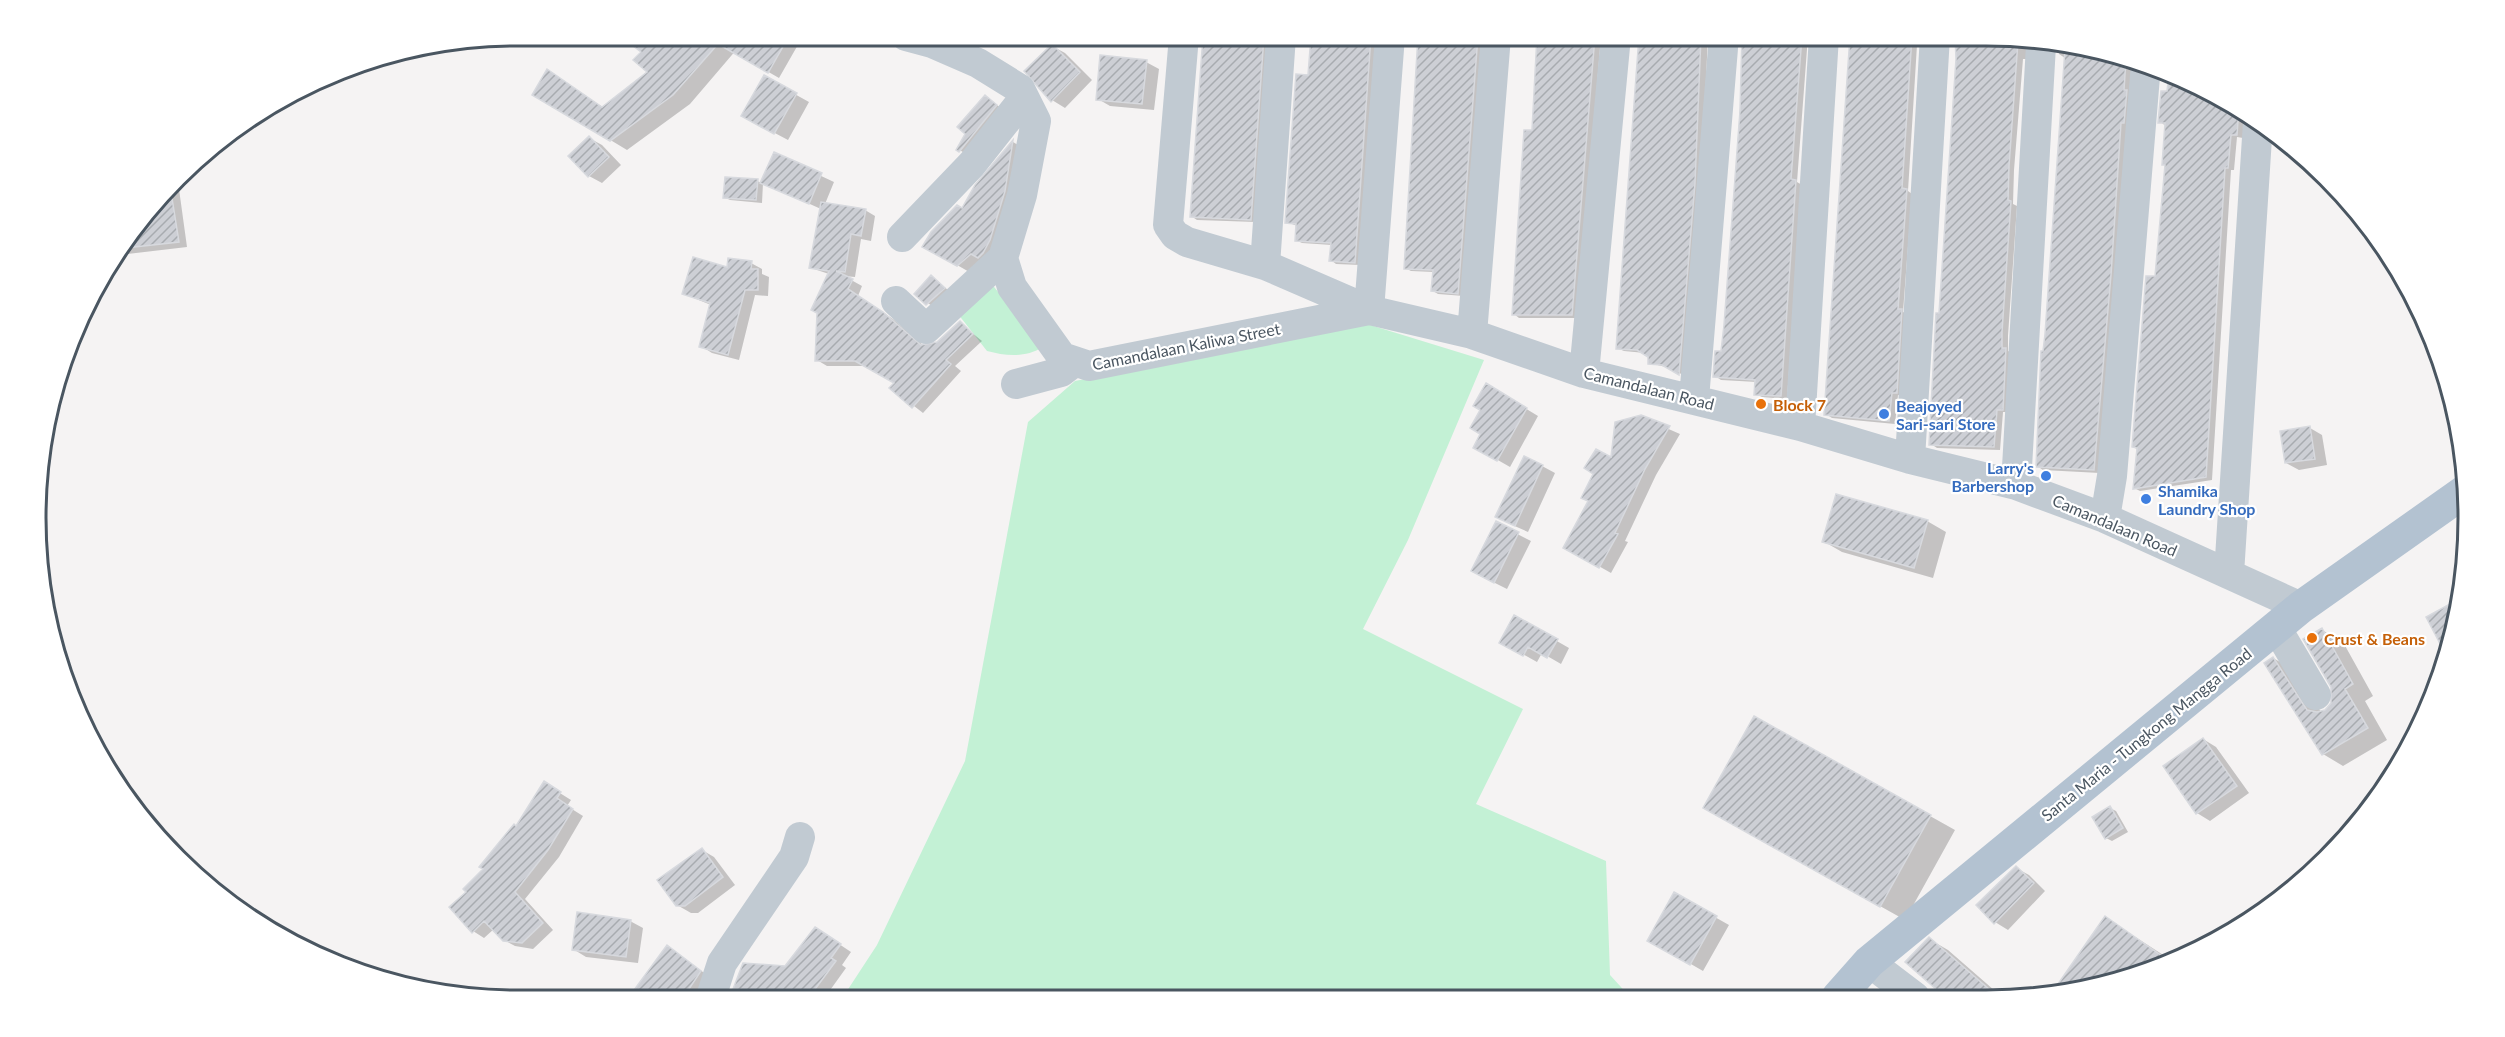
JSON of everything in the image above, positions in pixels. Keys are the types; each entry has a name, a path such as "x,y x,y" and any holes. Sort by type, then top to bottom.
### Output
{"main road":[{"name":"Santa Maria - Tungkong Mangga Road","path":"1844,990 1869,962 2276,627 2457,497"}],"street":[{"path":"896,301 926,329 1003,258 1022,195 1036,121 1020,89 978,63 939,46"},
{"path":"1183,46 1168,225 1175,235 1187,242 1265,265 1368,310 1389,46"},
{"path":"1265,265 1280,46"},
{"path":"1472,334 1495,46"},
{"path":"1584,373 1616,46"},
{"path":"1694,399 1723,46"},
{"path":"1800,426 1823,46"},
{"path":"1910,459 1934,46"},
{"path":"2016,485 2041,50"},
{"path":"2105,518 2112,476 2145,74"},
{"path":"902,237 972,164 1024,98"},
{"path":"2229,574 2257,132"},
{"name":"Camandalaan Kaliwa Street","path":"1003,258 1012,287 1062,357 1089,366 1368,310"},
{"name":"Camandalaan Road","path":"1368,310 1472,334 1584,373 1800,426 1910,459 2016,485 2105,518 2301,607"},
{"path":"1016,384 1061,372 1074,362"},
{"path":"2276,627 2316,695"},
{"path":"713,990 722,963 794,857 800,837"},
{"path":"1869,962 1906,990"}],"green space":[{"path":"990,282 1043,347 1029,353 1015,355 987,351 958,314"},
{"path":"1367,324 1484,360 1408,540 1363,629 1523,709 1476,804 1606,861 1610,975 1624,990 848,990 877,945 965,761 1028,422 1075,381"}],"building":[{"path":"633,46 716,46 673,95 610,141 532,95 547,69 602,107 647,72 633,60 641,52"},
{"path":"721,46 783,46 768,73"},
{"path":"1050,46 1054,46 1080,72 1051,102 1024,71"},
{"path":"1202,46 1263,46 1251,220 1190,217"},
{"path":"1310,46 1370,46 1355,263 1329,261 1331,243 1295,241 1296,224 1285,223 1296,74 1308,75"},
{"path":"1417,46 1477,46 1458,294 1431,291 1433,270 1404,269"},
{"path":"1536,46 1594,46 1572,315 1512,315 1524,130 1532,130"},
{"path":"1638,46 1701,46 1695,183 1679,375 1662,365 1648,364 1648,357 1637,350 1616,349"},
{"path":"1742,46 1801,46 1791,179 1796,180 1781,396 1754,395 1755,380 1713,377 1715,351 1721,351 1724,325 1740,111"},
{"path":"1849,46 1911,46 1902,188 1907,189 1898,309 1902,309 1897,393 1892,393 1889,421 1824,415"},
{"path":"1955,46 2017,48 2009,166 2008,200 2011,201 2002,332 2002,348 2006,348 2003,410 1997,410 1994,447 1929,445 1936,313 1939,313"},
{"path":"2065,54 2125,68 2124,90 2127,90 2124,123 2121,123 2111,275 2094,470 2036,467 2041,351 2043,351"},
{"path":"1100,55 1147,60 1142,104 1096,100"},
{"path":"764,75 797,93 774,134 741,116"},
{"path":"2168,82 2238,120 2237,135 2231,135 2228,168 2225,168 2206,477 2133,489 2137,448 2132,447 2146,276 2155,276 2165,165 2162,165 2165,123 2158,123 2161,91 2167,91"},
{"path":"985,95 997,105 959,152 956,150 965,134 957,127"},
{"path":"589,136 609,157 588,177 568,156"},
{"path":"1013,140 1005,191 990,240 983,253 978,258 971,254 957,266 922,247 931,232 957,205 962,208 975,185"},
{"path":"774,152 822,173 809,204 760,183"},
{"path":"725,177 758,179 756,200 723,198"},
{"path":"172,199 179,242 132,247"},
{"path":"821,202 866,209 861,236 851,234 845,272 836,271 853,279 848,289 883,312 921,345 937,342 960,321 973,334 946,360 951,364 912,408 889,388 894,383 855,361 815,361 817,313 811,310 829,271 809,268"},
{"path":"693,257 727,267 728,258 752,261 751,269 758,269 758,290 745,290 728,355 699,347 710,303 682,294"},
{"path":"931,275 945,288 926,305 914,294"},
{"path":"1486,383 1527,408 1497,461 1473,448 1480,434 1470,428 1480,410 1473,406"},
{"path":"1641,415 1670,426 1645,469 1615,533 1618,534 1599,568 1563,548 1588,501 1581,498 1593,474 1584,468 1596,449 1611,457 1615,422"},
{"path":"2310,426 2315,459 2285,463 2280,431"},
{"path":"1524,456 1543,465 1515,526 1495,517"},
{"path":"1836,494 1928,520 1914,568 1822,542"},
{"path":"1496,521 1519,532 1494,583 1471,571"},
{"path":"2450,604 2441,645 2426,617"},
{"path":"1514,615 1558,639 1547,658 1528,647 1523,656 1499,643"},
{"path":"2322,628 2353,684 2345,689 2368,728 2322,755 2264,663 2273,657 2307,710 2317,712 2325,710 2331,703 2331,687 2303,639"},
{"path":"1754,716 1931,815 1880,907 1703,808"},
{"path":"2203,738 2237,786 2196,814 2163,766"},
{"path":"544,781 561,792 557,798 573,809 548,850 515,892 543,923 522,943 503,941 484,921 472,933 449,907 466,892 463,889 483,869 479,867 514,824 516,826"},
{"path":"2110,806 2123,828 2105,839 2092,817"},
{"path":"702,848 723,877 685,906 676,906 657,880"},
{"path":"2016,866 2034,883 1994,924 1976,905"},
{"path":"1674,892 1717,916 1690,965 1647,941"},
{"path":"577,912 631,920 626,957 572,950"},
{"path":"2105,916 2163,957 2109,974 2058,984"},
{"path":"815,927 841,944 831,958 836,961 814,990 733,989 743,963 785,966"},
{"path":"1929,937 1990,990 1937,990 1905,962"},
{"path":"667,945 701,971 688,990 634,990"}],"place":[{"name":"Block 7","path":"1761,404"},
{"name":"Beajoyed Sari-sari Store","path":"1884,414"},
{"name":"Larry's Barbershop","path":"2046,476"},
{"name":"Shamika Laundry Shop","path":"2146,499"},
{"name":"Crust & Beans","path":"2312,638"}]}
